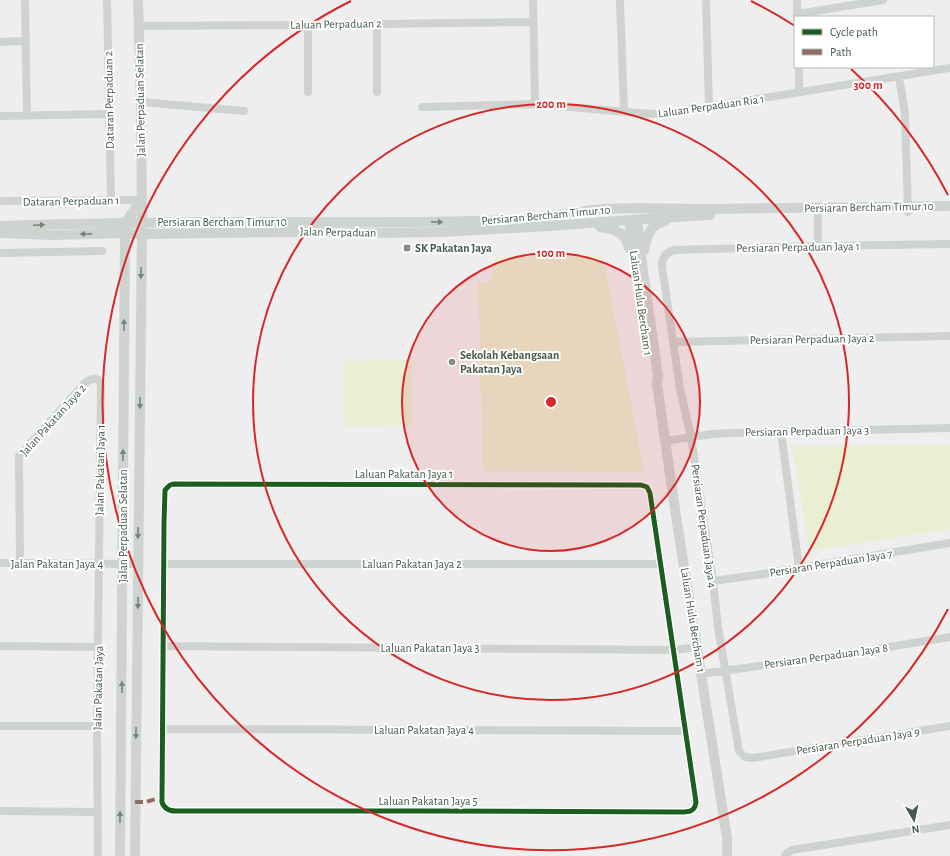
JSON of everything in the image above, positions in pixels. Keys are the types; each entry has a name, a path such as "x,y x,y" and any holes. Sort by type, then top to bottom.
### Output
{"street":[{"path":"25,0 28,115"},
{"name":"Dataran Perpaduan 2","path":"107,0 111,200"},
{"name":"Jalan Perpaduan Selatan","path":"135,856 142,234 141,102 138,0"},
{"path":"533,0 535,104"},
{"path":"620,0 624,112"},
{"path":"706,0 709,107"},
{"path":"797,0 797,16 883,0"},
{"name":"Laluan Perpaduan 2","path":"139,26 533,22"},
{"path":"377,24 377,92"},
{"path":"308,25 308,92"},
{"path":"0,42 26,41"},
{"path":"799,68 799,92"},
{"name":"Laluan Perpaduan Ria 1","path":"422,107 535,104 657,114 950,68"},
{"path":"899,77 905,113 908,210"},
{"path":"141,102 244,111"},
{"path":"0,116 109,114"},
{"name":"Jalan Perpaduan Selatan","path":"120,856 125,233 126,222 141,200"},
{"name":"Dataran Perpaduan 1","path":"0,202 141,200"},
{"name":"Persiaran Bercham Timur 10","path":"908,210 950,206"},
{"name":"Persiaran Bercham Timur 10","path":"142,222 389,223 515,220 601,210 651,208 818,211 908,210 950,212"},
{"path":"543,217 626,214 633,218 640,213 671,209"},
{"path":"818,211 818,246"},
{"name":"Persiaran Bercham Timur 10","path":"633,218 818,211"},
{"path":"640,271 646,239 650,230 654,226 662,221 709,216"},
{"name":"Jalan Perpaduan","path":"0,233 53,235 295,232 398,233 551,226 633,218"},
{"name":"Laluan Hulu Bercham 1","path":"633,218 640,271 658,376 657,384 676,516 725,830 727,856"},
{"path":"0,226 142,222"},
{"path":"272,222 276,224 289,225 295,232"},
{"path":"551,226 612,228 626,238 640,271"},
{"name":"Persiaran Perpaduan Jaya 1","path":"663,272 662,261 667,253 671,251 818,246 950,244"},
{"path":"0,253 102,251"},
{"name":"Persiaran Perpaduan Jaya 4","path":"663,272 680,389 691,437 718,627 739,751 745,757 749,758 767,756"},
{"name":"Persiaran Perpaduan Jaya 2","path":"674,342 950,336"},
{"name":"Jalan Pakatan Jaya 2","path":"20,563 19,456 86,382 92,378 96,378"},
{"name":"Jalan Pakatan Jaya 1","path":"96,378 99,380 101,386 99,564"},
{"name":"Persiaran Perpaduan Jaya 3","path":"666,441 712,434 950,428"},
{"path":"781,432 799,568"},
{"name":"Laluan Pakatan Jaya 1","path":"164,564 165,490 173,484 644,485 650,493 696,802 696,806 691,812 680,812"},
{"name":"Persiaran Perpaduan Jaya 7","path":"712,581 950,543"},
{"name":"Jalan Pakatan Jaya 4","path":"0,563 138,564"},
{"name":"Jalan Pakatan Jaya","path":"98,856 97,726 99,564"},
{"path":"163,729 164,564"},
{"name":"Laluan Pakatan Jaya 2","path":"164,564 660,564"},
{"name":"Persiaran Perpaduan Jaya 8","path":"701,674 858,652 950,637"},
{"path":"0,646 99,647"},
{"name":"Laluan Pakatan Jaya 3","path":"163,646 674,650 697,647"},
{"path":"0,726 97,726"},
{"name":"Persiaran Perpaduan Jaya 9","path":"767,756 950,726"},
{"name":"Laluan Pakatan Jaya 4","path":"163,729 685,731"},
{"name":"Laluan Pakatan Jaya 5","path":"163,729 162,802 168,810 680,812"},
{"path":"0,811 98,812"},
{"path":"785,856 789,851 950,825"}],"green space":[{"path":"603,256 644,472 483,471 478,282 490,282 496,257"},
{"path":"412,360 413,425 344,426 343,361"},
{"path":"950,445 950,529 810,551 792,446"}],"marked path":[{"path":"135,802 146,802 162,797"}],"cycle path":[{"path":"173,484 641,485 647,487 650,493 696,802 693,810 680,812 171,811 167,809 162,802 164,523 165,490 173,484"}],"place":[{"name":"SK Pakatan Jaya","path":"407,248"},
{"name":"Sekolah Kebangsaan Pakatan Jaya","path":"452,362"}]}
